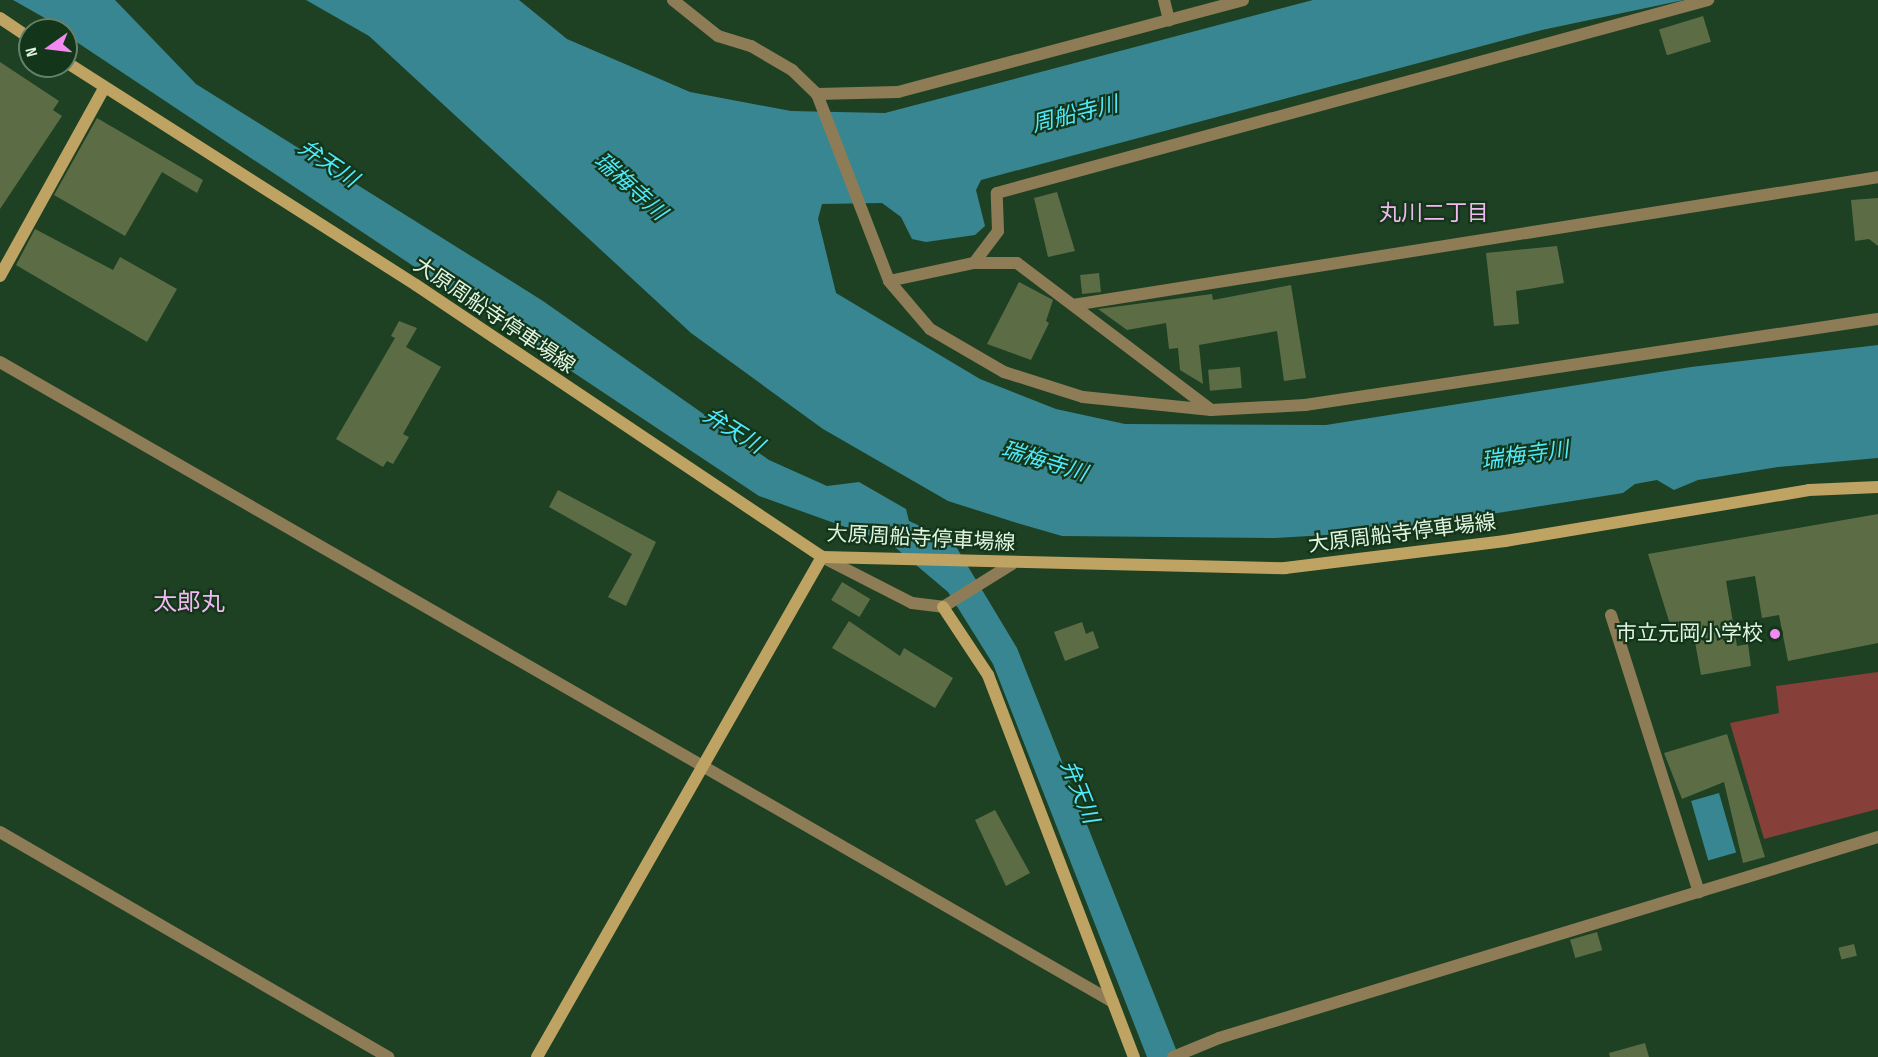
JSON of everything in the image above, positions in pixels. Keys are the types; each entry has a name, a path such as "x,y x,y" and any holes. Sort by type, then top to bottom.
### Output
{"main road":[{"path":"0,18 18,30"},
{"name":"大原周船寺停車場線","path":"78,70 416,285 822,557 1012,564 1307,566 1505,541 1809,490 1878,487"},
{"path":"0,276 104,88"},
{"path":"537,1057 703,770 822,557"},
{"path":"943,607 988,675 1134,1057"}],"street":[{"path":"673,0 718,36 751,46 792,70 817,94 889,281 930,329 1004,372 1083,397 1211,410 1305,405 1878,319"},
{"path":"1164,0 1169,20"},
{"path":"817,94 898,92 1242,0"},
{"path":"974,264 999,231 997,193 1708,0"},
{"path":"1073,305 1878,177"},
{"path":"889,281 974,264 1017,263 1211,410"},
{"path":"0,363 703,770 1113,1002"},
{"path":"822,557 912,603 943,607 988,582 1012,564"},
{"path":"1611,615 1699,892"},
{"path":"0,832 388,1057"},
{"path":"1173,1057 1878,837"}],"shaded area":[{"path":"1878,672 1878,809 1764,839 1730,723 1779,713 1776,686"}],"water":[{"path":"13,0 115,0 196,84 543,301 769,460 827,486 859,482 906,509 909,521 952,540 1017,648 1179,1057 1147,1057 993,664 948,592 890,543 759,496 78,43 78,18 45,18"},
{"path":"306,0 519,0 567,39 690,92 791,111 885,113 1313,0 1684,0 1542,30 981,180 976,190 985,226 975,235 926,242 912,239 901,217 882,203 822,204 818,219 836,293 980,379 1056,409 1125,424 1326,425 1691,367 1878,345 1878,458 1778,467 1698,480 1674,490 1657,480 1635,484 1623,493 1378,532 1275,538 1062,536 1017,523 948,501 823,429 691,333 369,36"},
{"path":"1719,793 1736,853 1708,861 1691,801"}],"building":[{"path":"1703,16 1711,42 1667,55 1659,29"},
{"path":"0,62 18,74 18,78 24,78 59,101 53,110 62,116 0,209"},
{"path":"97,118 203,180 197,193 162,172 125,236 54,195"},
{"path":"1057,192 1075,251 1048,257 1034,198"},
{"path":"1878,198 1878,246 1869,239 1855,241 1851,200"},
{"path":"35,229 113,270 120,257 177,289 147,342 16,265"},
{"path":"1557,246 1564,283 1516,291 1519,324 1494,326 1486,253"},
{"path":"1099,273 1101,292 1082,294 1080,275"},
{"path":"1019,282 1053,300 1046,321 1049,323 1031,360 987,344"},
{"path":"1291,285 1306,378 1284,381 1277,331 1199,345 1203,384 1180,370 1178,348 1169,349 1166,323 1127,330 1098,309 1212,294 1213,300"},
{"path":"399,321 417,328 406,347 441,367 403,434 409,437 393,464 387,461 383,467 336,439 395,338 391,336"},
{"path":"1240,367 1242,388 1210,391 1208,370"},
{"path":"558,490 656,542 626,606 608,597 632,554 549,507"},
{"path":"1878,514 1878,643 1788,661 1779,615 1762,618 1755,576 1726,581 1737,646 1748,644 1751,666 1701,675 1693,631 1674,637 1648,554"},
{"path":"842,582 870,599 859,617 831,600"},
{"path":"849,621 900,656 904,648 953,678 935,708 832,648"},
{"path":"1082,622 1086,634 1093,631 1099,648 1065,661 1054,632"},
{"path":"1727,734 1765,857 1743,863 1724,782 1682,799 1664,753"},
{"path":"995,810 1030,873 1006,886 975,820"},
{"path":"1597,932 1602,950 1575,958 1570,940"},
{"path":"1854,944 1857,956 1841,960 1838,948"},
{"path":"1645,1043 1649,1057 1610,1057 1609,1053"}],"place":[{"name":"市立元岡小学校","path":"1775,634"}],"district":[{"name":"丸川二丁目","path":"1434,214"},
{"name":"太郎丸","path":"189,603"}],"water label":[{"name":"周船寺川","path":"1075,115"},
{"name":"弁天川","path":"328,164"},
{"name":"瑞梅寺川","path":"630,187"},
{"name":"弁天川","path":"733,431"},
{"name":"瑞梅寺川","path":"1525,456"},
{"name":"瑞梅寺川","path":"1044,462"},
{"name":"弁天川","path":"1079,792"}]}
